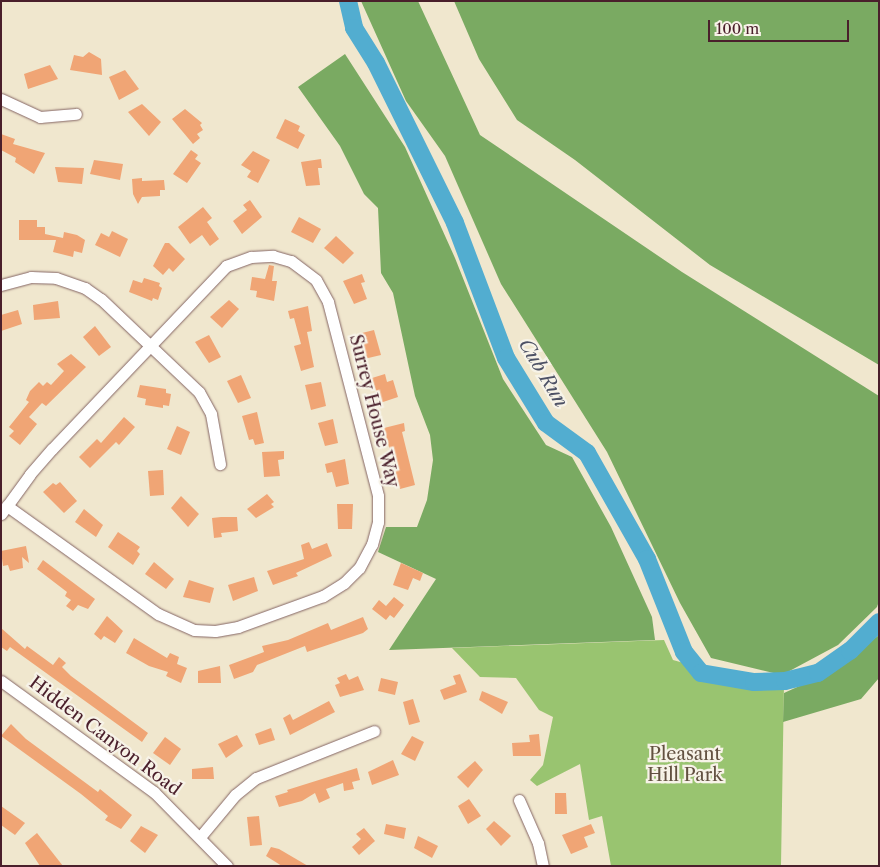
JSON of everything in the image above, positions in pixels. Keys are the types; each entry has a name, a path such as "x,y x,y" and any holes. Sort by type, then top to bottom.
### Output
{"street":[{"path":"1,99 40,117 76,114"},
{"name":"Surrey House Way","path":"259,256 281,258 303,268 313,277 328,302 378,496 376,535 359,568 332,591 228,630 194,630 158,614 4,510 52,449 215,275 236,261 259,256"},
{"path":"1,285 18,279 43,277 76,284 101,299 191,383 204,400 216,431 220,464"},
{"name":"Hidden Canyon Road","path":"1,681 154,792 227,866"},
{"path":"200,837 231,799 256,778 374,730"},
{"path":"520,800 538,843 544,866"}],"green space":[{"path":"361,1 418,1 480,135 682,272 879,396 879,601 877,607 838,645 782,675 711,658 680,603 607,452 501,284 445,156 406,101"},
{"path":"454,1 879,1 879,365 710,265 575,160 517,120 479,59"},
{"path":"345,54 405,147 455,258 503,379 546,445 572,457 611,527 652,617 655,640 389,650 436,579 378,552 386,527 417,527 427,500 433,460 430,435 415,396 393,293 381,273 378,208 364,194 340,146 298,87"},
{"path":"879,635 879,678 861,699 783,722 784,693 837,669"},
{"name":"Pleasant Hill Park","path":"664,640 673,660 773,688 784,684 781,866 611,866 602,816 589,820 580,764 537,786 530,780 543,765 553,717 539,710 516,678 480,677 452,648"}],"building":[{"path":"89,52 101,59 102,75 70,70 74,55 83,57"},
{"path":"50,65 58,79 28,89 24,74"},
{"path":"125,70 139,89 119,100 109,77"},
{"path":"142,104 161,122 149,136 128,112"},
{"path":"185,109 202,123 200,125 203,130 197,134 200,138 193,144 172,119"},
{"path":"285,119 300,126 298,131 305,135 298,149 276,138"},
{"path":"1,134 15,139 13,144 45,153 34,174 15,162 16,158 1,150"},
{"path":"191,150 198,155 195,159 201,163 187,183 173,174"},
{"path":"253,151 270,160 258,183 247,177 251,171 241,165"},
{"path":"321,159 322,168 318,168 320,185 306,186 301,162"},
{"path":"94,160 123,164 120,180 90,174"},
{"path":"55,167 84,168 82,184 58,182"},
{"path":"142,178 142,181 164,180 165,190 160,190 160,196 142,197 138,204 133,194 132,179"},
{"path":"250,200 262,217 242,234 233,221 247,210 243,205"},
{"path":"203,207 212,218 207,222 219,239 210,246 202,235 190,244 178,227"},
{"path":"299,217 321,229 313,243 291,232"},
{"path":"19,220 37,220 37,227 45,227 45,234 63,238 64,232 77,235 85,240 82,253 74,251 73,257 53,252 56,240 19,240"},
{"path":"112,231 128,239 120,257 95,245 101,233 109,237"},
{"path":"336,236 354,253 343,264 324,248"},
{"path":"165,243 169,243 185,259 173,272 169,268 163,275 153,266"},
{"path":"269,265 274,266 272,281 277,281 274,301 256,297 257,291 250,290 252,277 265,279"},
{"path":"362,274 365,282 361,283 367,299 354,304 343,281"},
{"path":"144,278 160,283 159,286 162,288 158,300 153,298 152,301 129,292 133,280 142,283"},
{"path":"229,300 239,309 222,328 210,317"},
{"path":"58,301 60,318 34,320 33,305"},
{"path":"308,306 312,331 307,332 314,367 301,371 294,346 301,344 294,318 290,319 288,311"},
{"path":"18,310 22,324 1,331 1,315"},
{"path":"95,326 111,347 99,356 83,337"},
{"path":"374,330 381,355 364,359 358,334"},
{"path":"209,335 221,357 209,363 195,342"},
{"path":"71,354 86,367 46,406 42,403 29,417 37,424 20,445 9,436 14,431 9,427 29,402 26,400 30,391 39,382 43,386 47,382 51,385 64,371 57,364"},
{"path":"385,374 387,382 393,380 398,397 380,403 372,378"},
{"path":"241,375 251,398 238,403 227,381"},
{"path":"321,382 326,406 311,410 305,385"},
{"path":"140,385 166,389 166,393 171,394 169,406 163,405 163,408 145,405 146,399 137,397"},
{"path":"257,412 264,443 255,445 253,439 249,440 242,416"},
{"path":"124,417 135,427 119,445 116,442 90,468 79,457 97,439 101,443"},
{"path":"333,419 338,443 325,446 318,423"},
{"path":"404,423 405,431 402,432 415,485 400,489 384,428"},
{"path":"177,426 190,432 181,455 167,449"},
{"path":"284,451 284,459 278,460 280,476 264,477 262,452"},
{"path":"345,459 349,484 336,487 332,472 327,473 325,464"},
{"path":"163,470 164,495 150,496 148,471"},
{"path":"60,482 77,501 64,513 43,492 53,483 56,485"},
{"path":"267,494 274,502 271,504 274,507 256,518 247,509"},
{"path":"181,496 199,514 188,527 171,508"},
{"path":"337,504 353,504 352,529 338,529"},
{"path":"84,509 103,525 96,537 75,522"},
{"path":"237,517 238,531 221,533 222,537 214,538 212,518"},
{"path":"118,532 140,547 137,551 140,554 133,565 108,547"},
{"path":"309,542 312,549 327,543 332,556 296,573 298,576 273,585 267,571 304,559 301,545"},
{"path":"26,546 29,563 22,557 23,568 10,571 8,565 3,566 1,551"},
{"path":"43,560 95,599 88,609 78,605 73,611 66,606 71,600 65,596 67,592 37,569"},
{"path":"154,562 174,579 166,589 145,574"},
{"path":"401,563 423,573 420,581 413,578 408,590 393,585"},
{"path":"254,577 258,591 233,601 228,585"},
{"path":"189,580 214,588 210,603 183,597"},
{"path":"394,597 404,605 394,618 390,615 386,620 372,609 379,600 386,606"},
{"path":"107,616 123,631 115,643 104,636 101,640 94,634"},
{"path":"363,617 368,629 363,633 307,652 305,646 257,665 253,672 234,679 229,665 264,652 262,646 288,640 328,623 331,630"},
{"path":"1,628 25,649 27,646 53,665 59,657 66,663 62,667 71,676 148,733 142,742 10,647 7,651 1,647"},
{"path":"134,638 167,658 170,653 179,657 177,664 187,668 181,683 166,676 168,672 149,666 126,653"},
{"path":"220,666 221,683 198,683 198,671"},
{"path":"346,674 349,680 358,676 364,690 340,697 335,685 340,683 337,678"},
{"path":"460,674 467,692 444,700 440,690 456,684 453,676"},
{"path":"381,678 398,682 395,695 378,691"},
{"path":"482,691 508,702 502,714 479,700"},
{"path":"413,699 420,722 409,725 403,702"},
{"path":"329,701 335,712 290,735 283,718 290,714 293,720"},
{"path":"11,724 26,739 98,792 100,789 132,815 121,829 105,820 108,816 81,794 1,736"},
{"path":"271,728 275,740 259,745 255,734"},
{"path":"539,734 541,756 513,756 512,743 530,742 529,735"},
{"path":"237,735 243,746 226,758 218,744"},
{"path":"412,736 424,742 415,761 401,754"},
{"path":"165,737 181,749 170,765 153,753"},
{"path":"393,760 399,775 372,785 368,772"},
{"path":"475,761 483,770 468,788 457,777"},
{"path":"213,767 214,779 192,779 192,769"},
{"path":"357,768 360,780 352,782 354,789 344,791 343,783 326,789 330,798 319,803 315,793 302,801 279,807 275,796 288,792 287,790"},
{"path":"555,793 566,793 567,814 555,814"},
{"path":"469,799 481,816 468,824 458,806"},
{"path":"1,806 25,823 15,835 1,825"},
{"path":"259,816 262,845 250,846 247,817"},
{"path":"494,821 511,836 501,846 486,829"},
{"path":"386,824 406,828 404,839 384,834"},
{"path":"591,824 595,833 584,837 588,847 571,854 562,835"},
{"path":"141,826 158,835 145,853 130,841"},
{"path":"364,828 375,841 359,855 352,847 361,839 356,834"},
{"path":"37,833 63,866 40,866 25,843"},
{"path":"418,836 438,846 432,858 414,848"},
{"path":"271,847 279,849 308,866 282,866 266,856"}],"waterway":[{"name":"Cub Run","path":"348,1 354,28 376,63 455,223 506,358 546,423 587,453 647,559 684,652 701,673 754,682 785,681 818,673 850,651 879,622"}]}
